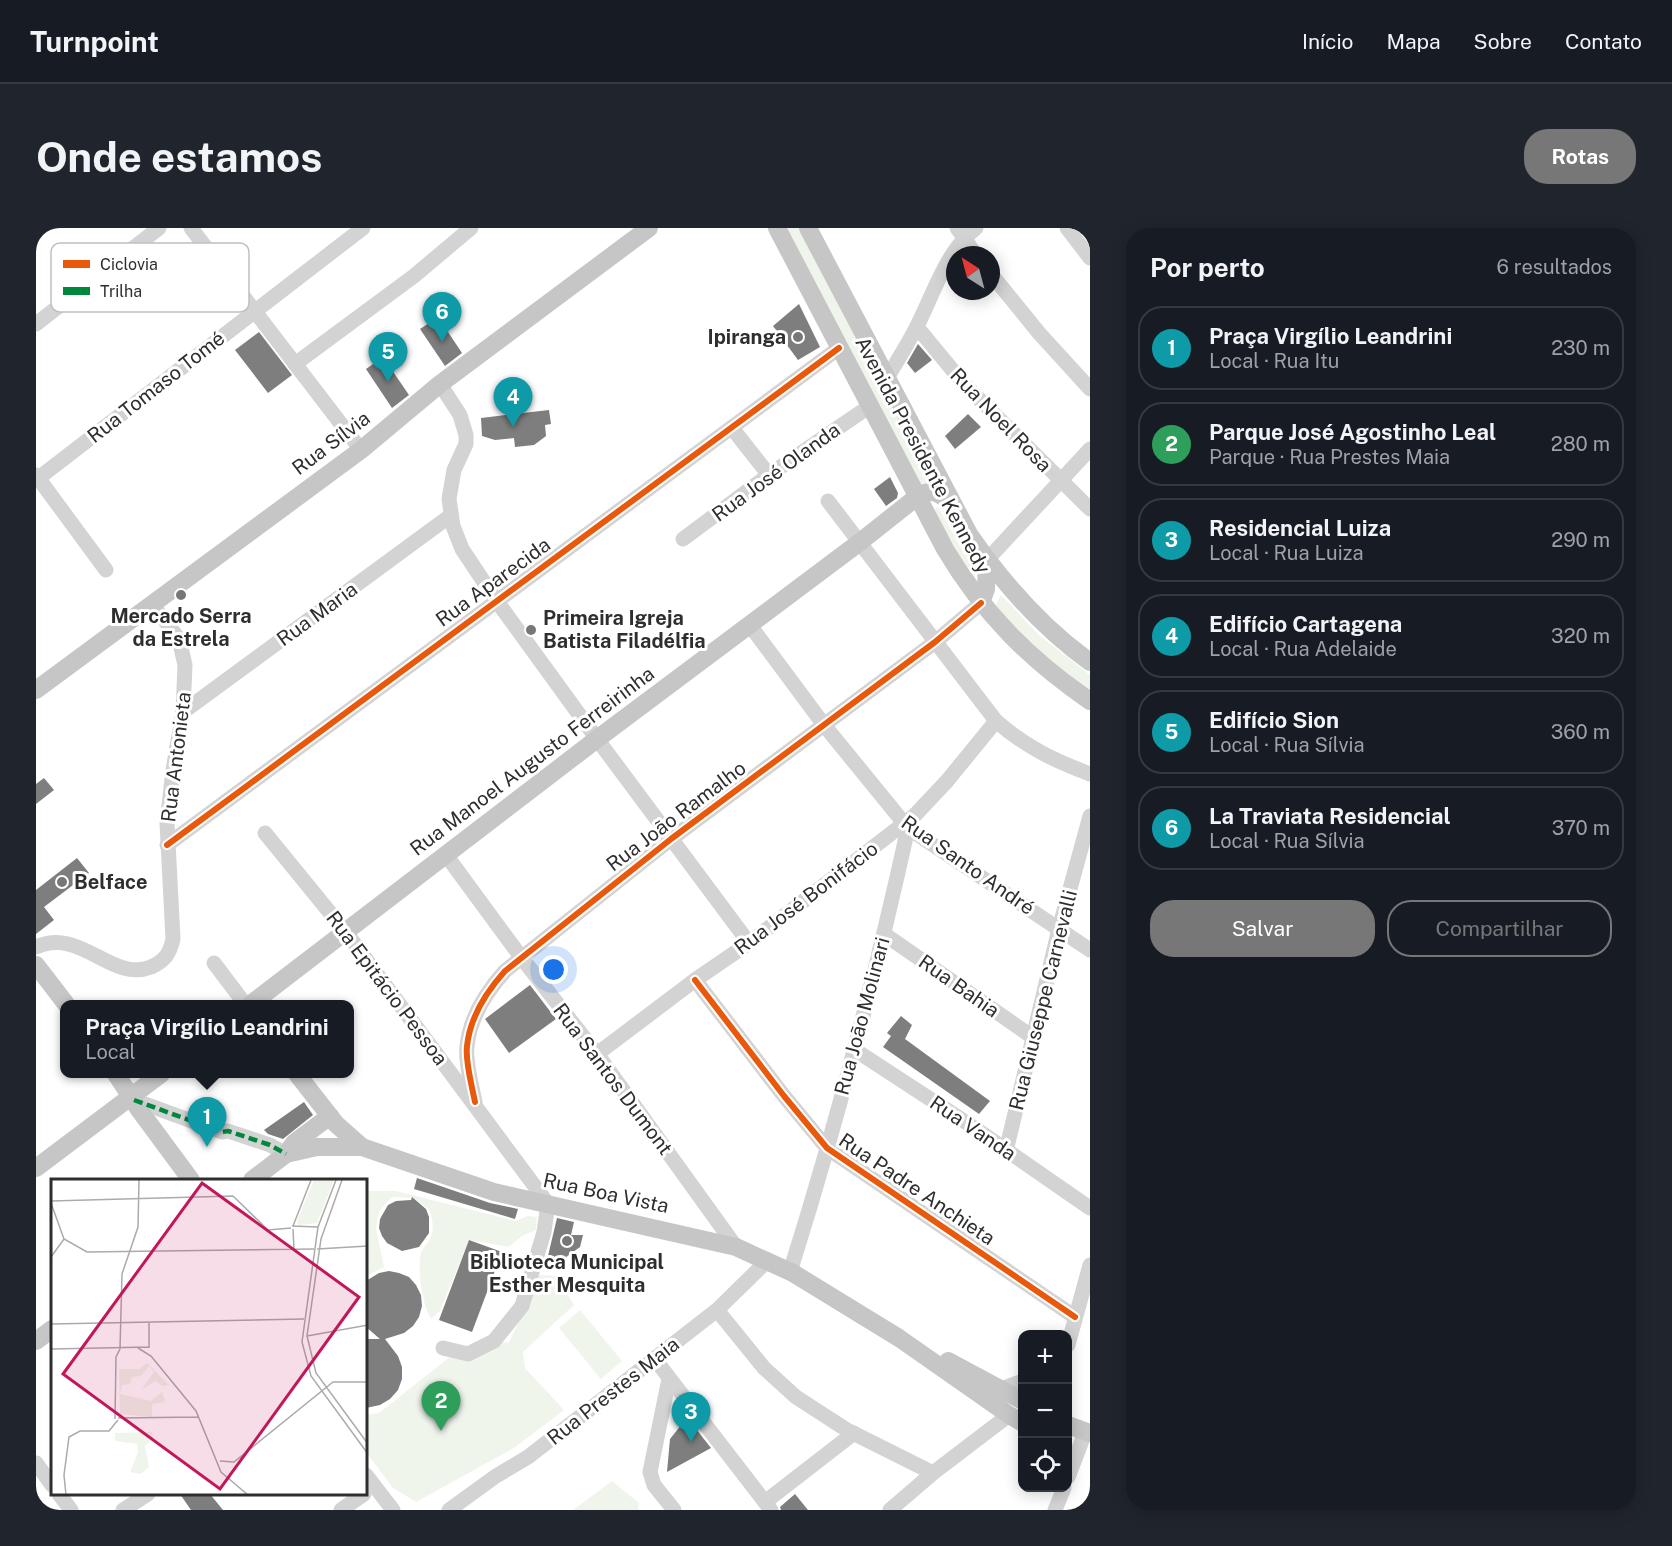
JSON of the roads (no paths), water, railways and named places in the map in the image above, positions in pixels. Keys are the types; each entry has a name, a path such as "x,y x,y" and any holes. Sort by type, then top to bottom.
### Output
{"main road":[{"name":"Rua Sílvia","path":"36,690 361,450 440,384 650,228"},
{"name":"Avenida Presidente Kennedy","path":"777,228 953,563 981,603 1036,660 1090,701"},
{"name":"Avenida Presidente Kennedy","path":"808,228 951,502 987,561 1042,621 1090,662"},
{"path":"918,496 927,491 936,492 951,502"},
{"name":"Rua Manoel Augusto Ferreirinha","path":"257,1000 918,496"},
{"path":"981,603 986,589 987,561"},
{"path":"36,965 62,1000"},
{"path":"119,1078 140,1111 190,1179"},
{"path":"36,1168 156,1078"},
{"path":"300,1078 344,1133 362,1148"},
{"path":"253,1179 286,1154 294,1143 330,1116"},
{"name":"Rua Boa Vista","path":"286,1154 318,1147 362,1148 494,1192 736,1247 768,1260 899,1338 935,1354 1007,1408"},
{"path":"36,1341 51,1330"}],"street":[{"path":"190,228 202,243"},
{"name":"Rua Tomaso Tomé","path":"37,478 363,228"},
{"path":"295,364 414,276 471,228"},
{"path":"960,233 976,228"},
{"path":"1067,228 1090,258"},
{"path":"138,243 156,229"},
{"path":"887,378 946,268 960,233"},
{"path":"960,233 969,246"},
{"path":"1000,285 1039,333 1090,389"},
{"path":"249,304 361,450"},
{"path":"36,324 51,312"},
{"name":"Rua Noel Rosa","path":"916,327 964,384 1090,509"},
{"name":"Rua Aparecida","path":"166,845 839,348"},
{"path":"440,384 460,415 466,435 466,444 454,470 450,488 450,516 462,549 496,600 597,739 749,943"},
{"name":"Rua José Olanda","path":"683,539 769,475 870,406"},
{"path":"732,428 769,475"},
{"path":"987,561 1090,449"},
{"path":"37,478 106,570"},
{"path":"828,501 996,721 1029,747 1090,774"},
{"name":"Rua Maria","path":"183,712 450,516"},
{"name":"Rua João Ramalho","path":"474,1102 467,1048 472,1027 482,1002 493,985 521,957 671,839 935,642 981,603"},
{"name":"Rua Antonieta","path":"36,947 52,941 70,944 131,970 143,970 157,965 165,959 170,950 173,939 166,845 167,822 183,712 185,672 183,650 173,630 152,604"},
{"name":"Rua Santo André","path":"749,624 824,725 906,826 1090,950"},
{"name":"Rua José Bonifácio","path":"597,1054 906,826 947,781 996,721"},
{"name":"Rua Giuseppe Carnevalli","path":"1006,1150 1059,928 1090,816"},
{"name":"Rua João Molinari","path":"790,1272 855,1050 884,934 906,826"},
{"name":"Rua Epitácio Pessoa","path":"265,833 345,932 548,1204"},
{"name":"Rua Santos Dumont","path":"446,855 521,957 597,1054 736,1247"},
{"name":"Rua Bahia","path":"884,934 1034,1038"},
{"path":"214,963 241,1000"},
{"name":"Rua Padre Anchieta","path":"695,980 827,1148 1075,1317"},
{"path":"435,1051 456,1054 467,1048"},
{"name":"Rua Vanda","path":"855,1050 970,1125 1090,1208"},
{"path":"133,1097 222,1132 228,1131 260,1142 286,1154"},
{"path":"443,1348 468,1354 494,1341 522,1306 544,1232 548,1204"},
{"name":"Rua Prestes Maia","path":"449,1510 496,1476 528,1457 717,1310 768,1260"},
{"path":"1072,1330 1090,1265"},
{"path":"717,1310 780,1384 796,1397 854,1433 933,1473"},
{"path":"654,1358 768,1506 854,1433"},
{"path":"669,1379 650,1472 654,1485 674,1510"},
{"path":"890,1510 1007,1408 1021,1384"},
{"path":"1072,1467 1083,1436"},
{"path":"36,1463 51,1484"},
{"path":"368,1487 393,1510"},
{"path":"1055,1510 1062,1492"},
{"path":"59,1495 71,1510"},
{"path":"123,1510 146,1495"},
{"path":"341,1510 359,1495"}],"place":[{"name":"Ipiranga","path":"798,337"},
{"name":"La Traviata Residencial","path":"442,342"},
{"name":"Edifício Sion","path":"388,382"},
{"name":"Edifício Cartagena","path":"513,427"},
{"name":"Mercado Serra da Estrela","path":"181,595"},
{"name":"Primeira Igreja Batista Filadélfia","path":"531,630"},
{"name":"Belface","path":"62,882"},
{"name":"Praça Virgílio Leandrini","path":"207,1147"},
{"name":"Biblioteca Municipal Esther Mesquita","path":"567,1241"},
{"name":"Parque José Agostinho Leal","path":"441,1431"},
{"name":"Residencial Luiza","path":"691,1442"}]}
